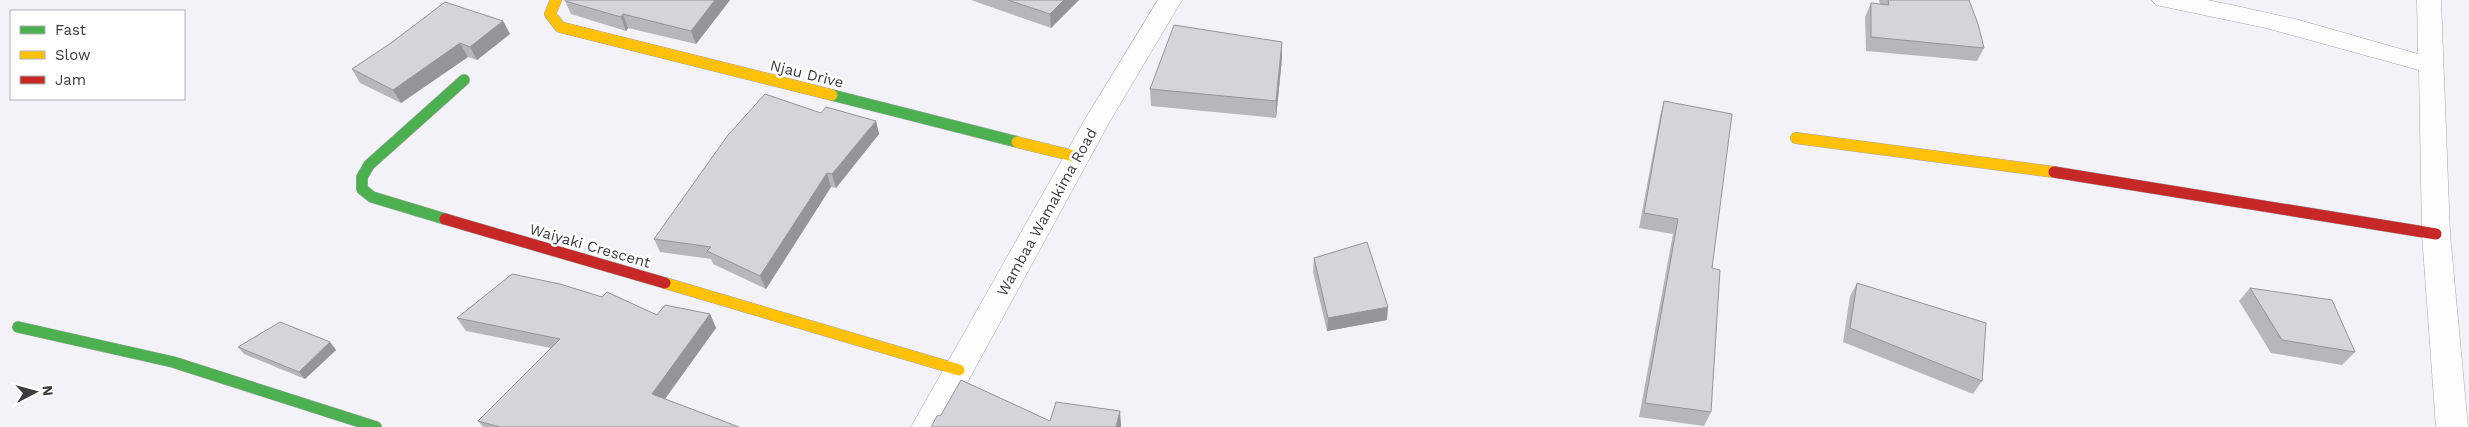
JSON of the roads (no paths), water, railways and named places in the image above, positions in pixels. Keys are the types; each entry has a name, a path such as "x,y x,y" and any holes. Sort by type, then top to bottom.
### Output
{"street":[{"name":"Njau Drive","path":"556,0 550,14 560,27 1078,157"},
{"name":"Wambaa Wamakima Road","path":"927,427 1078,157 1170,0"},
{"path":"2164,0 2238,12 2340,38 2432,66"},
{"path":"2429,0 2436,234 2452,427"},
{"name":"Waiyaki Crescent","path":"464,80 369,165 362,177 362,188 372,197 959,370"},
{"path":"1796,138 2084,176 2436,234"},
{"path":"18,327 173,362 376,427"}]}
